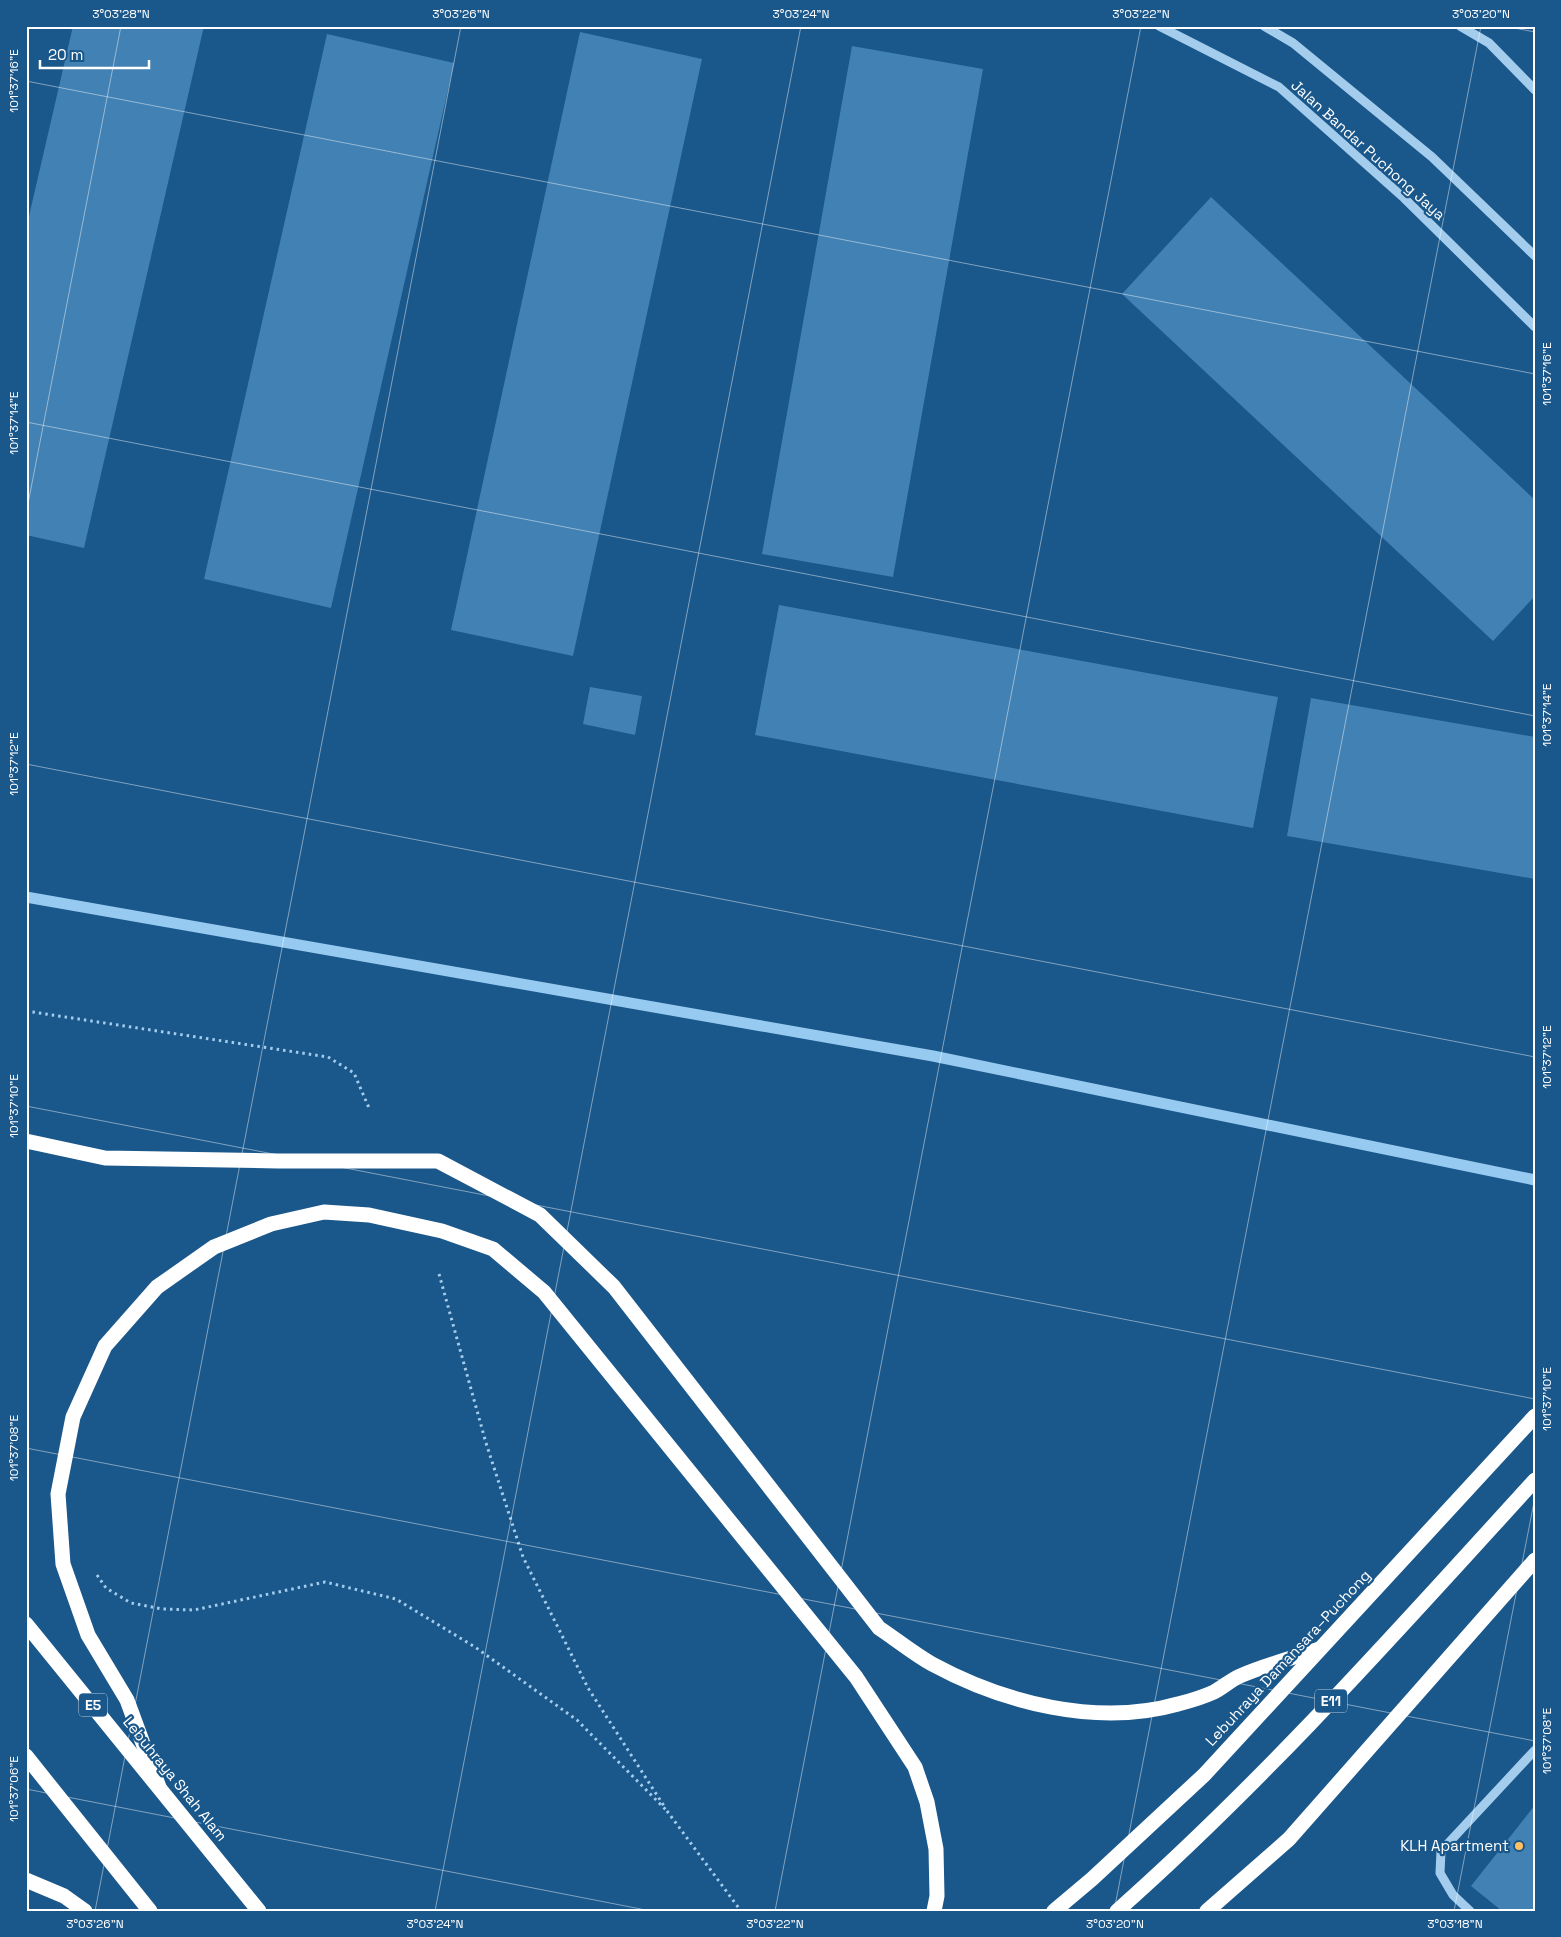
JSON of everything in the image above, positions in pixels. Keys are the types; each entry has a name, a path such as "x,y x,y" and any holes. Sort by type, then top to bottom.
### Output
{"highway":[{"path":"26,1141 105,1158 438,1161 540,1215 614,1287 879,1628 932,1664 990,1691 1019,1701 1046,1707 1110,1712 1145,1710 1177,1704 1213,1692 1240,1676 1319,1649"},
{"path":"159,1787 127,1700 88,1635 62,1564 58,1494 73,1417 105,1346 157,1287 214,1247 271,1224 324,1212 369,1214 442,1231 493,1249 544,1292 856,1677 914,1767 927,1802 936,1849 937,1896 934,1911"},
{"name":"Lebuhraya Damansara–Puchong","path":"1054,1911 1092,1879 1204,1775 1535,1416"},
{"name":"E11","path":"1116,1911 1239,1796 1353,1679 1535,1480"},
{"path":"1207,1911 1289,1839 1535,1560"},
{"name":"Lebuhraya Shah Alam","path":"26,1624 259,1911"},
{"path":"26,1756 150,1911"},
{"path":"26,1880 64,1896 85,1911"}],"street":[{"name":"Jalan Bandar Puchong Jaya","path":"1159,26 1279,87 1404,198 1535,327"},
{"name":"Jalan Bandar Puchong Jaya","path":"1264,26 1293,43 1432,156 1535,256"},
{"path":"1460,26 1489,43 1535,90"},
{"path":"1470,1911 1453,1895 1440,1874 1441,1851 1535,1750"}],"path":[{"path":"26,1011 328,1057 354,1073 369,1108"},
{"path":"439,1274 486,1443 523,1557 588,1688 667,1811 741,1911"},
{"path":"95,1572 106,1588 131,1603 162,1609 194,1610 325,1582 396,1599 475,1647 577,1720 667,1811"}],"building":[{"path":"73,26 204,26 84,548 26,535 26,229"},
{"path":"580,32 702,59 573,656 451,630"},
{"path":"327,34 454,63 331,608 204,579"},
{"path":"852,46 983,69 893,577 762,554"},
{"path":"1211,197 1535,500 1535,596 1493,641 1122,294"},
{"path":"779,605 1278,697 1253,828 755,735"},
{"path":"590,687 642,696 635,735 583,724"},
{"path":"1311,698 1535,737 1535,879 1287,836"},
{"name":"KLH Apartment","path":"1535,1805 1535,1911 1502,1911 1471,1886"}],"waterway":[{"path":"26,897 933,1056 1535,1180"}],"place":[{"name":"KLH Apartment","path":"1519,1846"}]}
